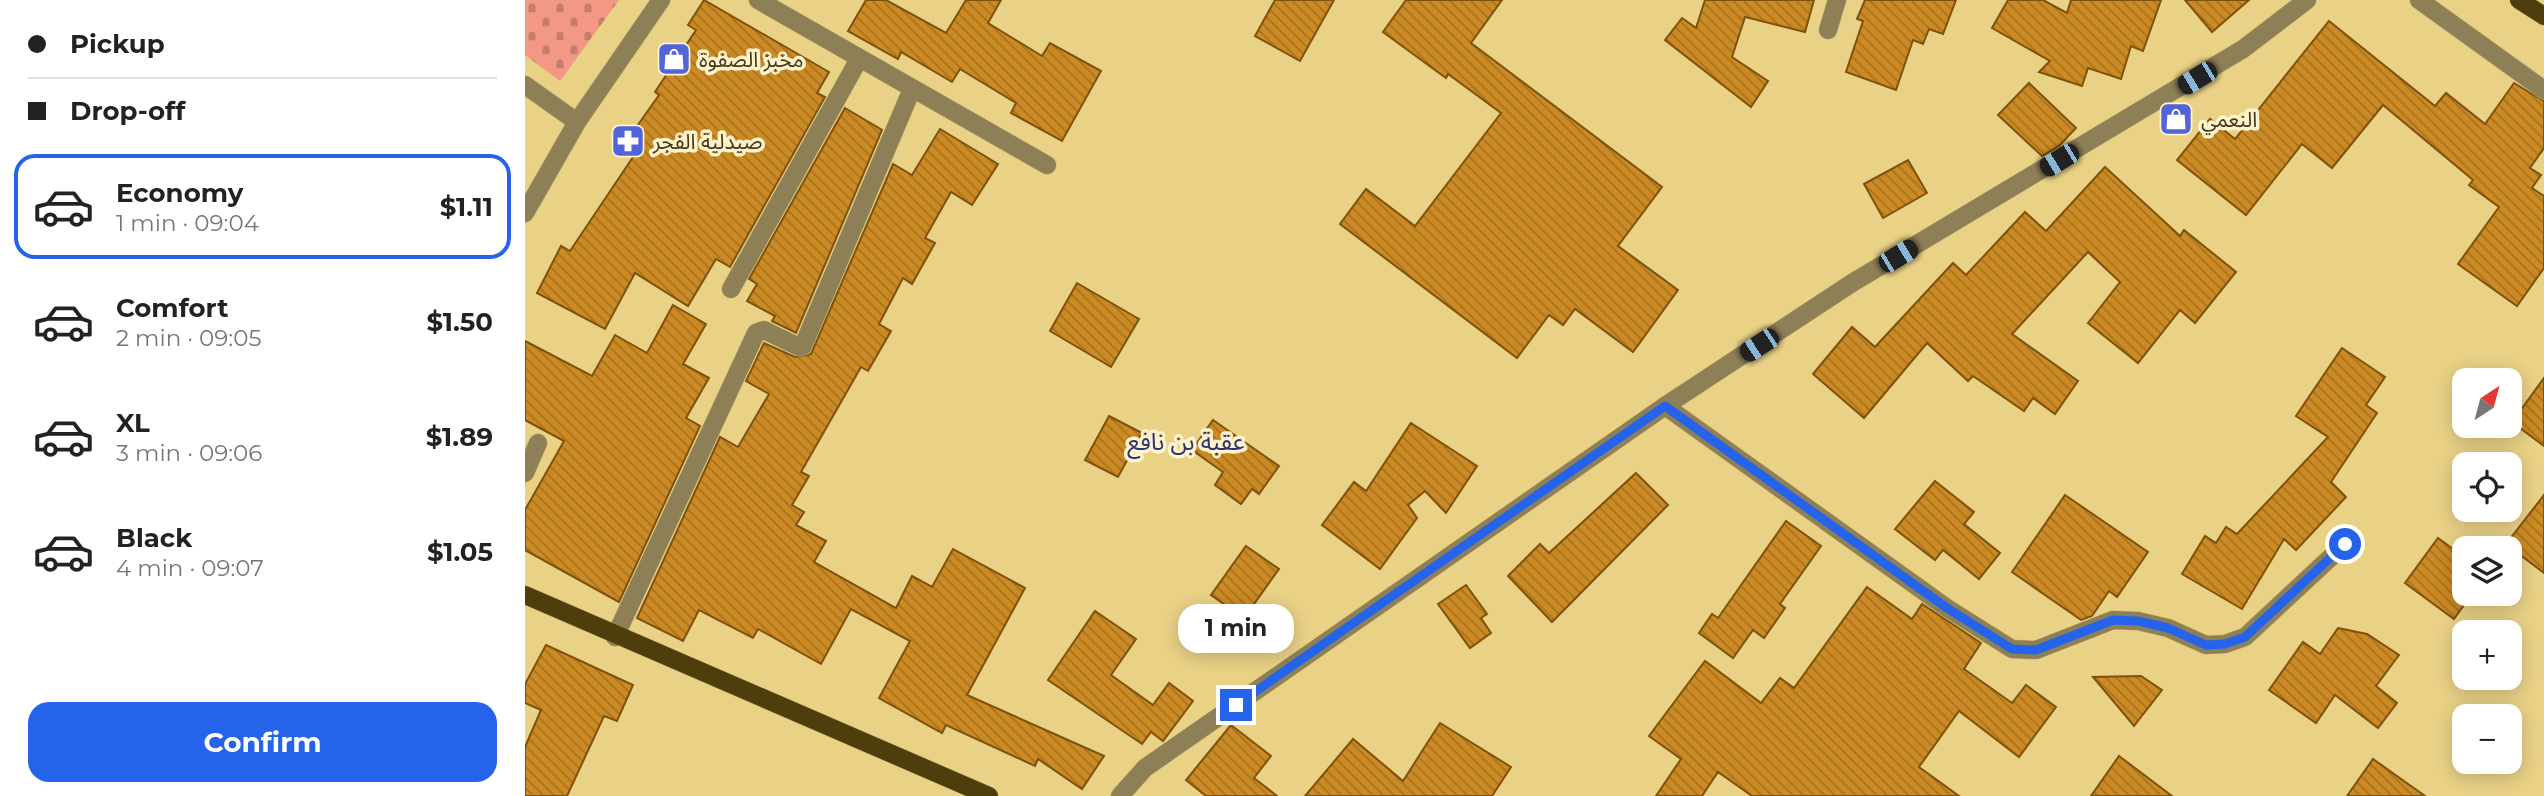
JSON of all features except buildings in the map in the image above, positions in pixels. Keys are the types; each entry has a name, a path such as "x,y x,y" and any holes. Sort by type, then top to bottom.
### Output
{"main road":[{"path":"2519,0 2544,16"},
{"path":"525,595 615,637 989,796"}],"street":[{"path":"525,213 577,121 661,0"},
{"path":"758,0 1047,165"},
{"path":"1828,30 1837,0"},
{"path":"1120,796 1145,768 1665,406 1852,284 2243,49 2307,0"},
{"path":"2419,0 2544,90"},
{"path":"731,289 859,59"},
{"path":"525,85 577,121"},
{"path":"615,637 757,333 764,330 782,341 799,347 803,345 912,89"},
{"path":"1665,406 1947,608 2012,649 2036,650 2113,620 2138,621 2168,628 2206,645 2225,644 2245,637 2345,544"},
{"path":"525,473 538,443"}],"green space":[{"path":"525,0 619,0 560,81 525,55"}],"place":[{"name":"مخبز الصفوة","path":"674,59"},
{"name":"النعمي","path":"2176,119"},
{"name":"صيدلية الفجر","path":"628,141"}],"district":[{"name":"عقبة بن نافع","path":"1186,441"}],"route":[{"path":"1236,705 1665,406 1947,608 2012,649 2036,650 2113,620 2138,621 2168,628 2206,645 2225,644 2245,637 2345,544"}]}
